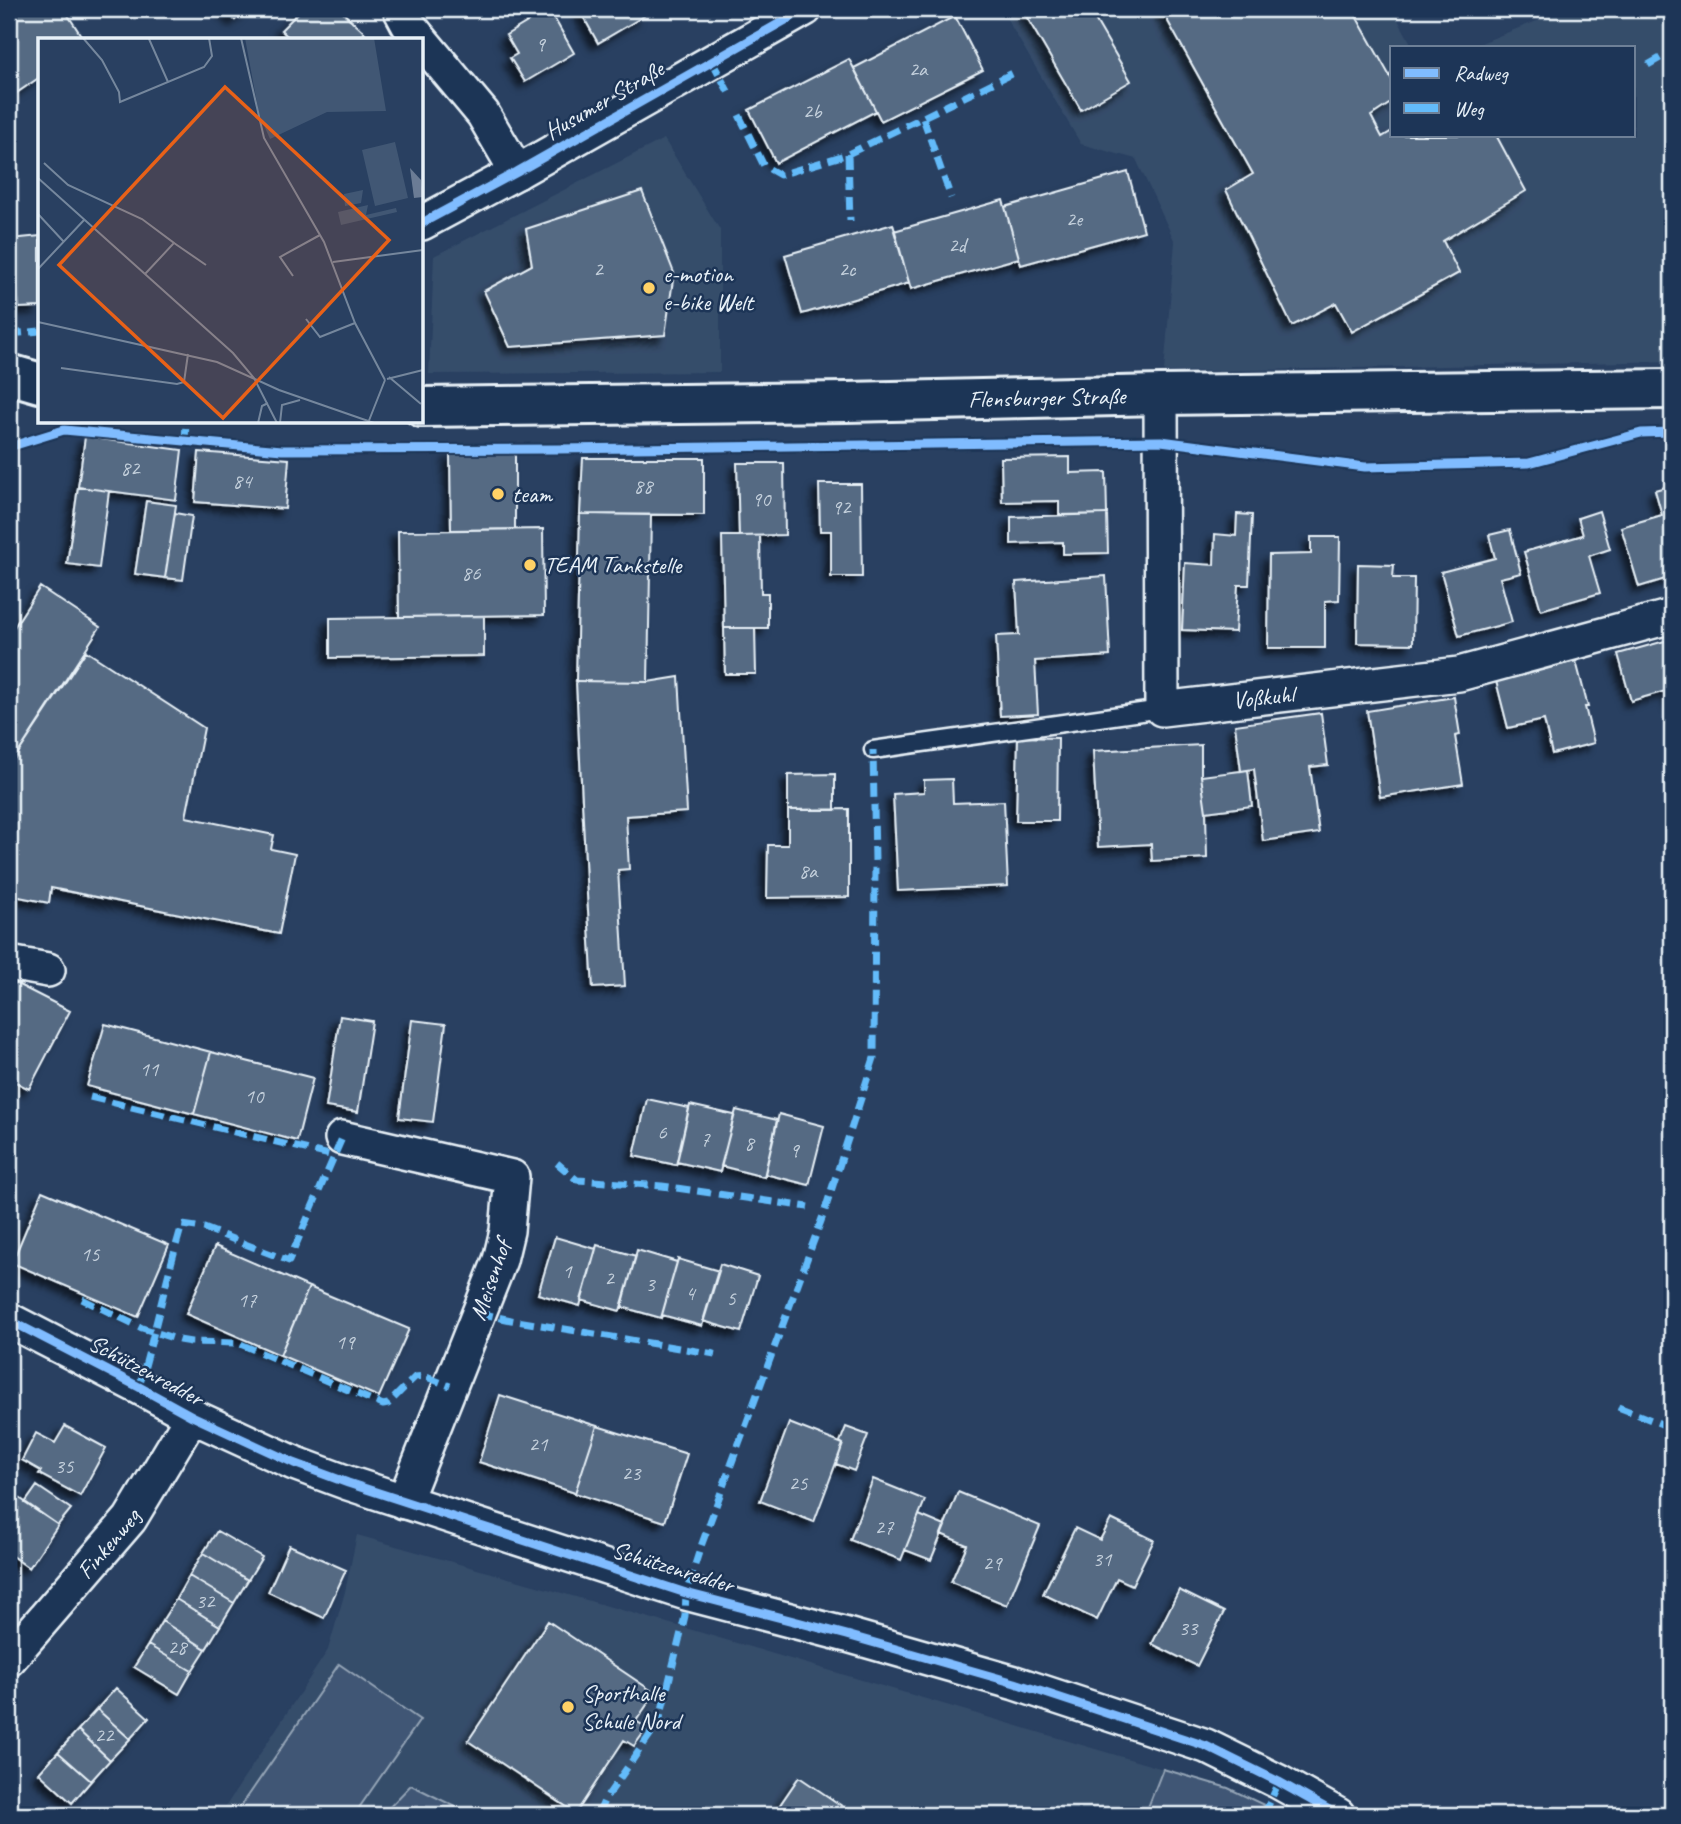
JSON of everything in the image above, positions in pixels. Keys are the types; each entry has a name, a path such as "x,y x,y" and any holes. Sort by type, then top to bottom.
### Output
{"street":[{"path":"400,9 420,38"},
{"name":"Husumer Straße","path":"424,222 805,9"},
{"path":"424,42 482,114 517,172"},
{"name":"Flensburger Straße","path":"424,407 1672,389"},
{"path":"1161,395 1162,709"},
{"name":"Voßkuhl","path":"1162,709 1460,674 1672,616"},
{"path":"9,963 48,970"},
{"name":"Meisenhof","path":"342,1139 512,1177 507,1231 500,1260 404,1502"},
{"name":"Schützenredder","path":"9,1320 192,1416 294,1463 404,1502 686,1593 1015,1683 1206,1746 1338,1815"},
{"name":"Finkenweg","path":"9,1659 130,1519 192,1416"}],"lane":[{"path":"873,750 1162,709"}],"shaded area":[{"path":"1001,9 1392,9 1412,46 1390,46 1390,136 1636,136 1636,46 1474,46 1557,13 1558,9 1672,9 1672,361 1164,372 1175,242 1136,159 1081,144"},
{"path":"664,139 720,230 720,372 429,374 434,256"},
{"path":"357,1535 692,1630 1163,1769 1145,1815 220,1815 328,1650 345,1592"},
{"path":"339,1664 420,1720 354,1815 235,1815"},
{"path":"1163,1769 1228,1788 1285,1815 1145,1815"},
{"path":"411,1785 454,1806 460,1815 382,1815"}],"building":[{"path":"14,9 64,9 83,38 38,38 38,78 15,94 9,84 9,12"},
{"path":"224,9 247,9 235,20"},
{"path":"302,9 339,9 365,33 360,38 289,38 281,30"},
{"path":"549,9 574,53 525,82 510,58 517,54 506,35"},
{"path":"579,9 640,9 644,16 598,43"},
{"path":"1022,9 1089,9 1131,81 1081,110"},
{"path":"1161,9 1352,9 1390,76 1390,103 1371,116 1382,137 1390,132 1390,136 1497,136 1526,191 1443,241 1459,273 1352,332 1336,303 1292,326 1226,190 1253,174"},
{"path":"955,16 983,70 881,121 854,68"},
{"path":"849,59 876,111 776,163 749,110"},
{"path":"1128,172 1144,231 1021,265 1005,207"},
{"path":"642,191 674,273 665,335 510,347 484,291 532,265 526,229"},
{"path":"1003,200 1019,258 911,289 894,231"},
{"path":"893,224 909,283 802,314 785,255"},
{"path":"38,236 38,307 19,308 11,239"},
{"path":"9,277 16,277 19,308 9,309"},
{"path":"85,437 182,450 176,500 78,487"},
{"path":"199,452 289,459 285,509 195,502"},
{"path":"450,454 515,454 515,529 451,530"},
{"path":"1070,457 1070,473 1106,472 1107,514 1059,515 1059,501 1002,502 1001,458"},
{"path":"583,458 704,458 704,515 580,514"},
{"path":"737,463 784,463 785,535 739,536"},
{"path":"819,484 861,484 862,577 831,577 831,531 820,531"},
{"path":"1672,485 1672,577 1639,587 1621,527 1662,515 1655,490"},
{"path":"78,487 109,491 99,568 67,564"},
{"path":"146,501 176,505 165,578 135,574"},
{"path":"1599,511 1610,549 1589,556 1600,593 1541,610 1524,552 1583,535 1578,518"},
{"path":"175,513 192,516 183,580 165,578"},
{"path":"580,514 651,515 648,682 576,681"},
{"path":"1107,514 1108,553 1063,554 1063,542 1011,544 1011,517"},
{"path":"1237,514 1252,515 1249,585 1238,585 1235,632 1182,630 1185,563 1214,565 1215,534 1236,536"},
{"path":"543,529 544,615 399,617 398,531"},
{"path":"1510,530 1521,573 1500,578 1512,622 1459,636 1441,572 1495,558 1489,535"},
{"path":"722,536 760,536 761,593 768,593 768,628 724,628"},
{"path":"1311,537 1340,537 1339,600 1325,601 1325,648 1268,648 1269,555 1311,554"},
{"path":"1358,564 1394,565 1393,578 1414,578 1413,644 1357,643"},
{"path":"1106,576 1110,656 1035,661 1038,714 1000,716 996,636 1019,635 1016,582"},
{"path":"40,587 100,627 9,767 9,635"},
{"path":"484,616 484,656 330,658 330,618"},
{"path":"724,628 755,628 756,674 725,674"},
{"path":"1672,639 1672,703 1669,690 1631,701 1618,654"},
{"path":"86,651 204,728 186,817 274,835 271,849 295,854 279,934 51,888 49,903 9,895 9,767"},
{"path":"1576,661 1594,743 1552,754 1544,720 1508,728 1496,681"},
{"path":"679,677 687,812 626,816 629,869 618,870 625,986 593,988 576,681 648,682"},
{"path":"1454,697 1460,735 1455,736 1463,784 1380,797 1367,711"},
{"path":"1321,713 1328,765 1310,767 1319,833 1263,841 1254,769 1241,771 1235,725"},
{"path":"1018,737 1058,738 1057,821 1016,821"},
{"path":"1201,745 1207,858 1152,861 1151,844 1098,847 1093,751"},
{"path":"1248,770 1252,806 1206,812 1201,776"},
{"path":"835,774 835,810 788,810 788,775"},
{"path":"952,779 953,803 1004,801 1008,886 898,891 893,794 924,792 924,780"},
{"path":"849,809 849,897 767,898 768,845 788,845 788,810"},
{"path":"11,981 70,1011 29,1089 9,1079"},
{"path":"340,1016 372,1021 358,1112 326,1107"},
{"path":"412,1020 446,1024 433,1122 399,1118"},
{"path":"105,1024 211,1052 194,1114 87,1086"},
{"path":"211,1052 313,1078 297,1141 194,1114"},
{"path":"647,1099 689,1108 676,1165 634,1156"},
{"path":"690,1105 734,1115 720,1172 677,1162"},
{"path":"736,1110 777,1120 764,1177 721,1166"},
{"path":"779,1114 824,1126 809,1185 765,1174"},
{"path":"9,1152 18,1157 9,1174"},
{"path":"42,1191 169,1245 138,1317 12,1263"},
{"path":"555,1237 596,1249 580,1306 538,1294"},
{"path":"597,1245 636,1256 620,1311 581,1300"},
{"path":"215,1246 309,1287 280,1355 186,1314"},
{"path":"637,1250 677,1262 661,1318 622,1307"},
{"path":"678,1259 719,1271 702,1326 662,1315"},
{"path":"720,1264 758,1276 741,1332 703,1321"},
{"path":"309,1287 409,1329 379,1397 280,1355"},
{"path":"500,1395 597,1426 575,1493 479,1462"},
{"path":"789,1423 843,1444 814,1522 760,1501"},
{"path":"65,1426 106,1448 80,1496 39,1474 41,1471 22,1460 36,1433 55,1443"},
{"path":"597,1426 687,1454 665,1522 575,1493"},
{"path":"846,1427 868,1435 854,1471 836,1464"},
{"path":"873,1479 925,1500 901,1560 850,1540"},
{"path":"37,1486 71,1509 58,1525 25,1503"},
{"path":"958,1492 1040,1526 1007,1605 951,1582 967,1545 941,1534"},
{"path":"18,1497 58,1525 29,1568 9,1554 9,1511"},
{"path":"919,1515 945,1526 931,1560 905,1550"},
{"path":"1111,1519 1154,1540 1132,1585 1117,1578 1097,1620 1043,1594 1075,1528 1100,1540"},
{"path":"217,1531 262,1557 248,1580 203,1553"},
{"path":"289,1545 346,1570 324,1618 268,1592"},
{"path":"203,1553 248,1580 234,1603 189,1576"},
{"path":"189,1576 234,1603 220,1626 176,1599"},
{"path":"1179,1590 1224,1612 1197,1666 1152,1644"},
{"path":"176,1599 220,1626 206,1649 162,1621"},
{"path":"162,1621 206,1649 192,1671 148,1645"},
{"name":"Sporthalle Schule Nord","path":"548,1621 655,1693 636,1721 647,1728 634,1746 624,1740 576,1813 468,1741"},
{"path":"148,1645 192,1671 179,1694 134,1667"},
{"path":"116,1688 149,1718 130,1739 97,1709"},
{"path":"97,1709 130,1739 110,1760 78,1730"},
{"path":"78,1730 110,1760 91,1781 58,1752"},
{"path":"58,1752 91,1781 72,1803 39,1773"},
{"path":"799,1777 845,1808 856,1815 773,1815"}],"marked path":[{"path":"1648,65 1672,51"},
{"path":"712,61 731,97"},
{"path":"739,115 764,166 780,175 848,154 1013,73"},
{"path":"923,118 951,198"},
{"path":"848,154 850,221"},
{"path":"9,334 38,331"},
{"path":"185,442 186,424"},
{"path":"598,1815 604,1801 659,1722 685,1616 686,1593 700,1549 824,1213 874,1058 873,750"},
{"path":"90,1097 334,1156"},
{"path":"139,1387 182,1225 204,1228 289,1261 342,1138"},
{"path":"557,1163 577,1180 662,1186 808,1207"},
{"path":"82,1299 142,1328 179,1340 238,1343 383,1405 388,1404 415,1377 424,1376 450,1386"},
{"path":"479,1313 715,1354"},
{"path":"1618,1407 1672,1428"},
{"path":"1264,1815 1279,1782"}],"cycle path":[{"path":"424,222 805,9"},
{"path":"9,447 64,430 282,450 1161,441 1365,467 1529,463 1641,433 1672,432"},
{"path":"9,1320 192,1416 294,1463 686,1593 1015,1683 1206,1746 1338,1815"}],"place":[{"name":"e-motion e-bike Welt","path":"649,288"},
{"name":"team","path":"498,494"},
{"name":"TEAM Tankstelle","path":"530,565"},
{"name":"Sporthalle Schule Nord","path":"568,1707"}]}
